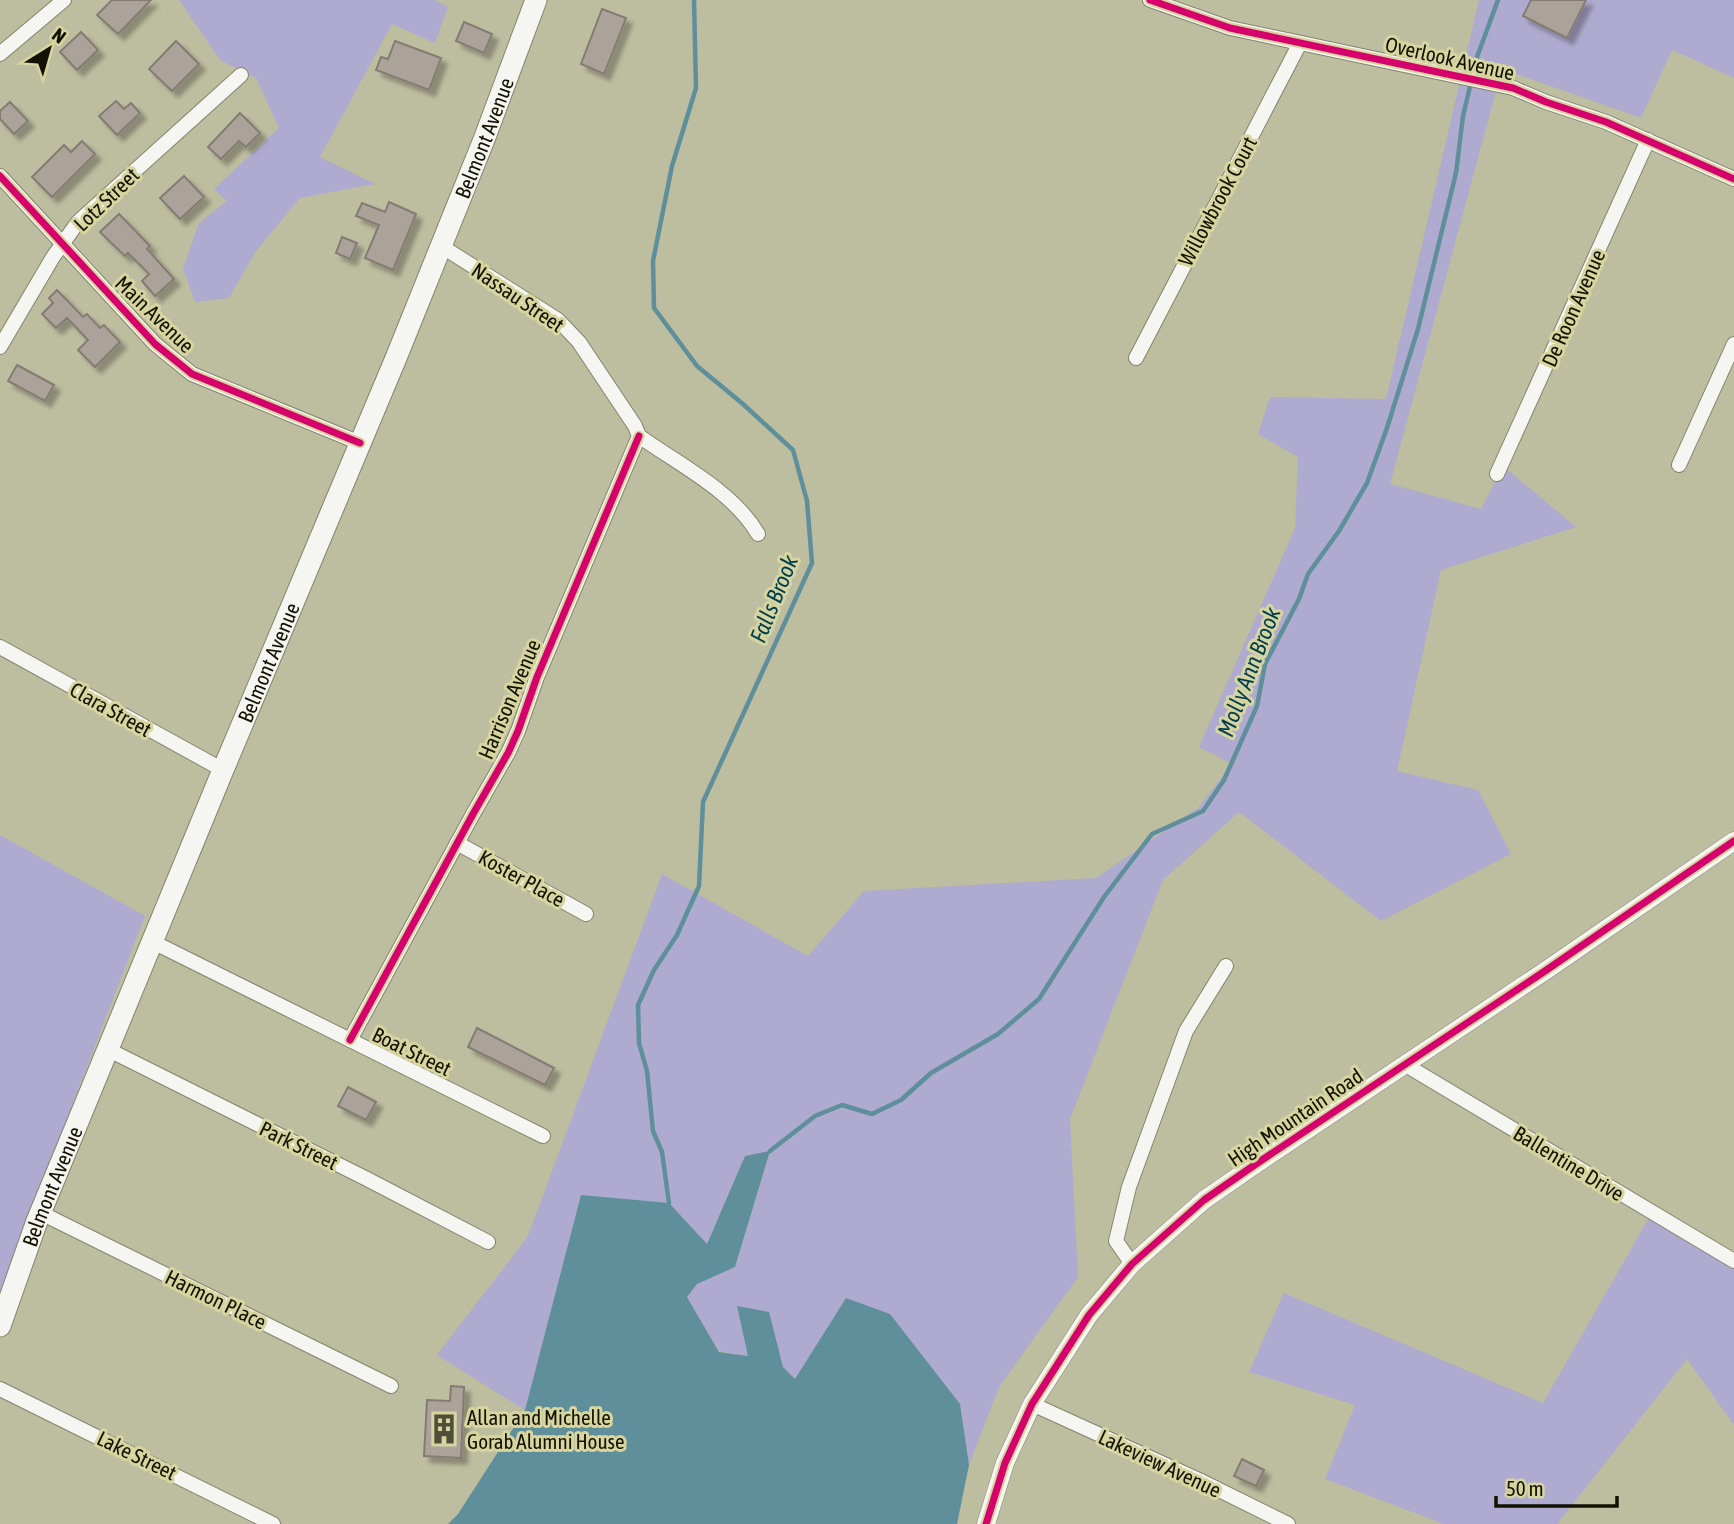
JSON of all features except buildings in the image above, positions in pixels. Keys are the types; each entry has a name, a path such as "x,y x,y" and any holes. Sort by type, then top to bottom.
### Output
{"main road":[{"name":"Belmont Avenue","path":"0,1326 41,1213 441,246 536,0"}],"street":[{"path":"0,54 64,0"},
{"name":"Overlook Avenue","path":"1150,0 1220,25 1513,88 1606,122 1734,179"},
{"name":"Willowbrook Court","path":"1136,358 1300,43"},
{"name":"Lotz Street","path":"0,347 78,222 241,75"},
{"name":"De Roon Avenue","path":"1497,474 1648,141"},
{"name":"Main Avenue","path":"0,176 155,344 192,374 360,443"},
{"name":"Nassau Street","path":"441,246 558,320 579,342 639,436 735,503 758,534"},
{"path":"1679,464 1734,344"},
{"name":"Harrison Avenue","path":"350,1040 519,731 537,677 639,436"},
{"name":"Clara Street","path":"0,648 223,770"},
{"name":"High Mountain Road","path":"986,1524 1005,1463 1032,1404 1089,1315 1132,1264 1204,1200 1734,841"},
{"name":"Koster Place","path":"457,843 586,914"},
{"name":"Boat Street","path":"153,942 543,1136"},
{"path":"1132,1264 1116,1241 1129,1187 1186,1031 1226,966"},
{"name":"Park Street","path":"109,1050 488,1242"},
{"name":"Ballentine Drive","path":"1404,1064 1734,1261"},
{"name":"Harmon Place","path":"41,1213 391,1386"},
{"name":"Lake Street","path":"0,1388 273,1524"},
{"name":"Lakeview Avenue","path":"1032,1404 1288,1524"}],"shaded area":[{"path":"179,0 435,0 448,7 435,43 392,24 320,157 375,184 300,198 256,251 229,298 195,302 183,269 199,223 227,201 214,189 279,128 256,78 220,60"},
{"path":"1479,0 1734,0 1734,78 1672,50 1641,118 1502,69 1390,484 1481,509 1503,466 1576,527 1441,570 1397,771 1478,790 1511,854 1381,921 1239,812 1163,880 1070,1119 1078,1277 999,1387 969,1465 960,1404 846,1298 795,1379 783,1367 748,1356 719,1351 687,1297 696,1284 735,1267 770,1152 745,1156 707,1244 581,1196 525,1410 437,1355 528,1236 662,874 808,956 864,891 1096,878 1198,808 1232,764 1199,747 1295,528 1298,457 1258,434 1270,397 1386,399"},
{"path":"0,835 145,916 0,1292"},
{"path":"1654,1209 1734,1259 1734,1425 1687,1359 1557,1524 1444,1524 1325,1479 1355,1405 1249,1372 1284,1293 1543,1403"}],"water":[{"path":"770,1151 735,1267 697,1284 687,1297 719,1352 748,1356 737,1306 769,1312 783,1367 795,1379 846,1298 890,1314 960,1404 969,1465 957,1524 448,1524 458,1514 525,1410 581,1195 669,1203 707,1244 745,1156"}],"waterway":[{"name":"Falls Brook","path":"669,1203 662,1152 653,1131 647,1071 639,1043 638,1005 654,970 677,935 699,886 703,802 812,563 807,501 793,450 697,366 654,308 653,261 672,166 696,88 694,0"},
{"name":"Molly Ann Brook","path":"770,1151 815,1116 842,1105 872,1114 901,1100 931,1073 998,1034 1039,999 1104,897 1152,834 1203,811 1224,780 1257,706 1265,664 1299,599 1308,574 1339,531 1367,483 1387,428 1418,329 1456,173 1463,116 1477,57 1498,0"}],"cycle path":[{"path":"1150,0 1230,28 1513,88 1606,122 1734,179"},
{"path":"0,176 155,344 192,374 360,443"},
{"path":"350,1040 508,753 537,677 639,436"},
{"path":"986,1524 1005,1463 1032,1404 1089,1315 1132,1264 1204,1200 1734,841"}],"place":[{"name":"Allan and Michelle Gorab Alumni House","path":"444,1429"}]}
